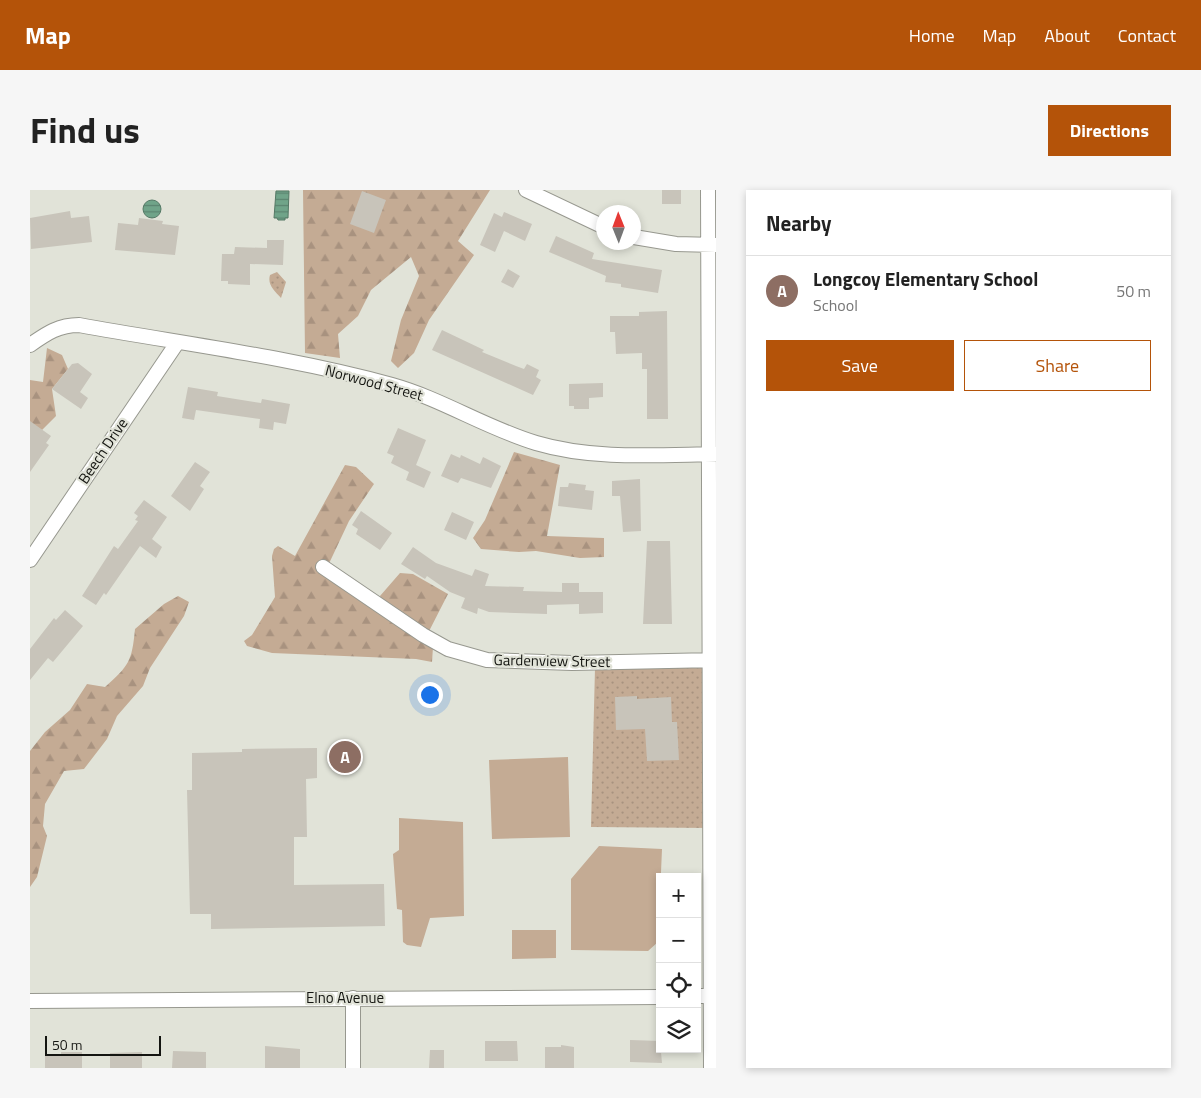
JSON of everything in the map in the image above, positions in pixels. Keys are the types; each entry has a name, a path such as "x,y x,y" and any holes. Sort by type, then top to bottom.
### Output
{"street":[{"path":"526,190 596,223"},
{"path":"708,190 713,245 714,660 708,996 711,1068"},
{"path":"641,238 660,242 713,245"},
{"name":"Norwood Street","path":"30,344 52,330 65,325 80,325 276,359 391,385 417,393 519,437 566,451 601,455 713,455"},
{"name":"Beech Drive","path":"30,560 177,343"},
{"name":"Gardenview Street","path":"324,567 423,636 448,649 487,660 572,663 714,660"},
{"name":"Elno Avenue","path":"30,1001 656,996"},
{"path":"353,998 353,1068"}],"green space":[{"path":"303,190 490,190 458,241 474,255 429,320 414,353 398,368 391,361 401,320 419,276 411,257 371,290 358,316 338,334 340,358 305,353"},
{"path":"277,272 286,282 281,298 272,288 269,279 270,275"},
{"path":"47,348 62,355 68,369 52,389 56,416 42,430 30,423 30,380 43,382"},
{"path":"514,452 560,465 547,536 604,538 604,557 580,558 536,551 519,552 481,549 473,538 485,520"},
{"path":"345,465 356,467 374,484 349,521 325,572 386,615 380,596 400,573 413,574 448,594 424,641 433,647 432,662 416,659 272,653 247,646 244,641 252,635 275,597 272,556 274,549 278,546 295,556"},
{"path":"178,596 189,602 184,616 150,668 143,686 117,716 107,739 84,769 64,771 45,804 43,826 47,836 37,877 30,887 30,751 45,732 70,710 87,684 105,687 119,674 131,656 135,629 164,604"},
{"path":"711,666 711,828 591,827 595,668"},
{"path":"568,757 570,837 492,839 489,760"},
{"path":"399,818 463,822 464,916 430,918 421,947 407,945 403,942 402,910 397,909 393,854 399,850"},
{"path":"599,846 662,849 661,873 656,873 656,944 648,951 571,950 571,879"},
{"path":"512,930 556,930 556,958 512,959"}],"shaded area":[{"path":"276,191 289,191 288,218 285,218 285,220 274,218"},
{"path":"152,200 158,203 161,209 158,215 152,218 146,215 143,209 146,203"}],"building":[{"path":"662,190 681,190 681,204 662,204"},
{"path":"362,191 386,200 374,233 350,224"},
{"path":"70,211 71,218 89,216 92,242 31,249 30,218"},
{"path":"504,212 532,224 525,241 504,231 495,252 480,245 494,213 502,217"},
{"path":"139,218 163,221 162,224 179,226 175,255 115,250 118,223 138,225"},
{"path":"556,236 594,253 592,259 662,270 658,293 621,287 621,284 605,282 606,276 549,252"},
{"path":"267,240 284,240 283,265 250,264 250,285 228,284 228,281 221,281 222,254 234,254 235,247 267,248"},
{"path":"508,269 520,276 513,288 501,282"},
{"path":"667,311 668,419 647,419 647,369 642,369 642,353 616,354 615,332 610,332 610,316 639,316 639,312"},
{"path":"442,330 484,350 482,352 524,369 527,364 539,370 536,377 541,380 533,395 432,350"},
{"path":"78,363 92,374 80,392 88,398 81,409 52,389 72,364"},
{"path":"603,383 603,397 589,398 589,409 574,409 574,406 569,406 569,384"},
{"path":"188,387 218,392 217,396 261,403 262,399 290,404 286,424 274,422 273,430 259,428 260,419 196,410 194,420 182,418"},
{"path":"30,421 51,436 46,443 49,445 30,472"},
{"path":"398,428 426,440 416,465 431,472 424,488 406,480 409,472 391,463 394,456 387,453"},
{"path":"451,454 460,458 461,455 480,464 483,457 501,466 491,488 461,478 458,483 441,476"},
{"path":"195,462 210,472 200,486 204,489 190,511 171,496"},
{"path":"640,479 641,531 623,532 620,496 612,496 612,481"},
{"path":"569,483 586,485 585,490 594,491 592,510 558,506 560,487 568,487"},
{"path":"144,500 167,517 152,539 162,547 156,558 140,546 106,595 104,593 96,605 82,596 114,546 118,549 138,521 135,520 138,516 134,513"},
{"path":"361,511 392,533 380,550 356,534 358,529 352,525"},
{"path":"452,512 474,522 466,540 444,530"},
{"path":"647,541 670,541 672,624 643,624"},
{"path":"413,547 436,563 472,576 475,569 489,574 485,586 524,587 523,591 562,592 562,583 579,583 579,592 603,592 603,613 579,614 579,604 547,605 547,614 489,612 478,608 477,614 461,608 465,598 450,592 427,576 425,579 401,564"},
{"path":"65,610 83,626 53,662 48,658 30,680 30,649 54,618 56,620"},
{"path":"637,696 637,699 671,697 672,722 677,722 679,760 647,761 645,729 616,730 615,697"},
{"path":"317,748 317,778 306,779 307,837 294,837 294,885 384,884 385,926 211,929 211,914 190,914 187,790 192,790 192,753 242,752 242,749"},
{"path":"630,1040 656,1041 656,1053 661,1053 662,1063 630,1062"},
{"path":"485,1041 517,1041 518,1061 485,1061"},
{"path":"561,1045 574,1047 574,1068 545,1068 545,1047 561,1047"},
{"path":"265,1046 300,1049 300,1068 265,1068"},
{"path":"430,1050 444,1050 444,1068 429,1068"},
{"path":"173,1051 206,1052 206,1068 172,1068"},
{"path":"61,1052 82,1052 82,1068 45,1068 45,1055 61,1055"},
{"path":"142,1052 142,1068 110,1068 110,1053"}],"place":[{"name":"Longcoy Elementary School","path":"345,757"}]}
